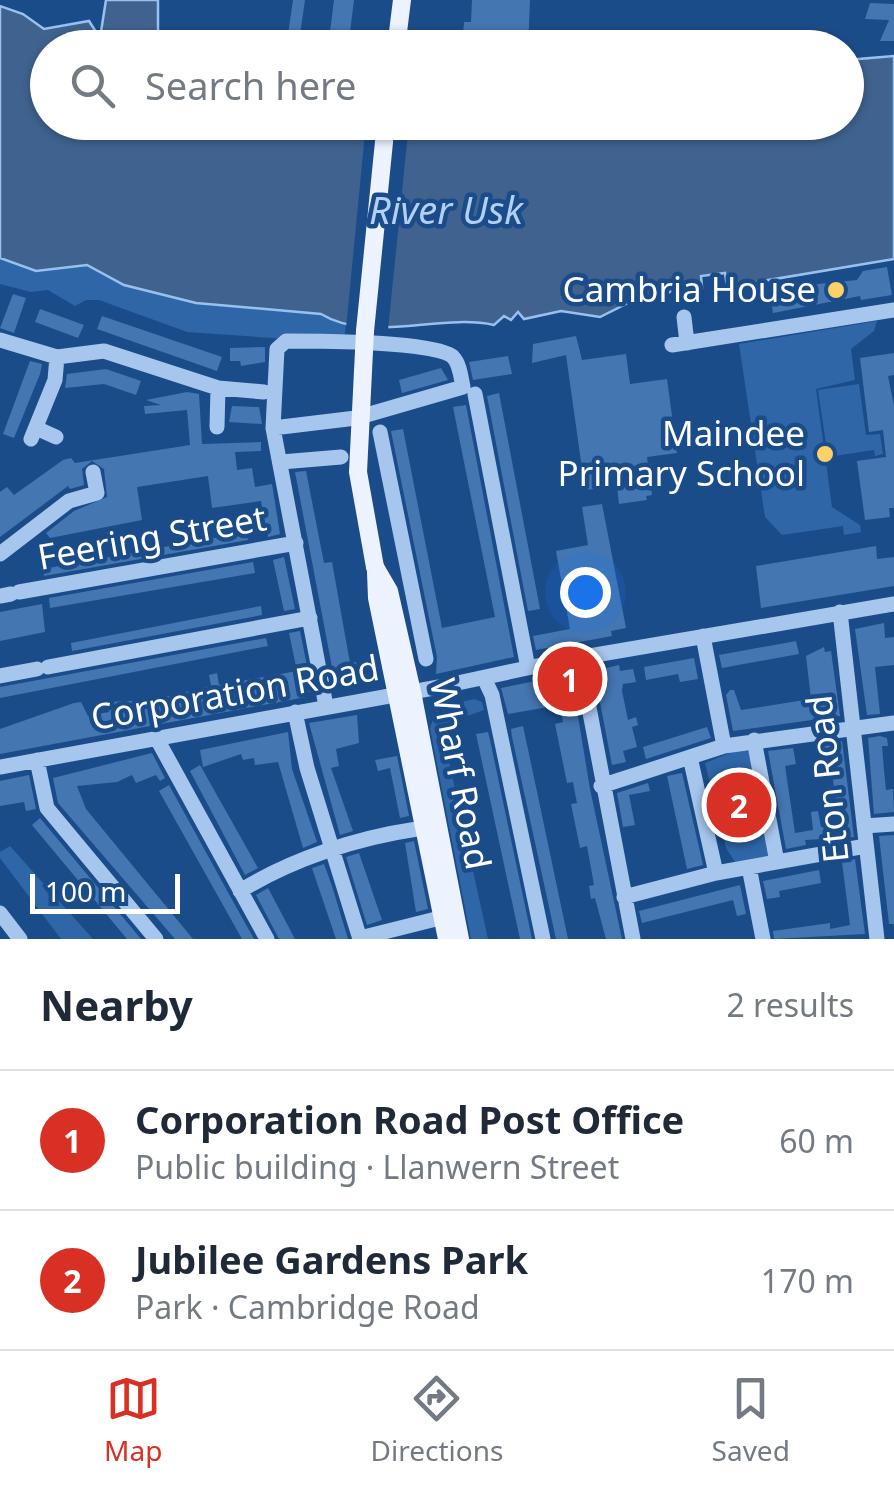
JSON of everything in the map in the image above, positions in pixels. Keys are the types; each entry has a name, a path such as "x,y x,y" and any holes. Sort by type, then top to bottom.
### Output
{"main road":[{"path":"398,30 402,0"},
{"name":"Wharf Road","path":"384,140 358,420 360,496 376,567 388,591 390,624 460,939"},
{"name":"Wharf Road","path":"405,693 407,741 448,939"}],"street":[{"path":"684,317 680,344 894,310"},
{"path":"0,340 57,357 104,351 218,388 264,392"},
{"path":"273,428 356,418 463,388 458,366 453,357 441,350 286,341 276,353 273,428 326,706"},
{"path":"56,438 34,434 55,380 57,357"},
{"path":"217,427 218,388"},
{"path":"476,394 528,668"},
{"path":"380,432 379,458 426,659"},
{"path":"281,462 341,457"},
{"path":"0,554 69,501 96,493 93,472"},
{"name":"Feering Street","path":"10,594 296,543"},
{"name":"Corporation Road","path":"0,766 894,604"},
{"name":"Eton Road","path":"840,612 876,939"},
{"path":"0,676 310,618"},
{"path":"703,636 724,746"},
{"path":"580,660 633,939"},
{"path":"484,678 492,694 543,939"},
{"path":"294,712 360,938 436,919"},
{"path":"601,786 724,746 852,726 894,724"},
{"path":"157,739 267,939"},
{"path":"754,740 777,862"},
{"path":"690,757 716,874"},
{"path":"37,760 47,808 156,939"},
{"path":"864,826 894,824"},
{"path":"240,891 280,866 375,836 417,829"},
{"path":"624,898 716,874 866,846"},
{"path":"749,867 763,939"},
{"path":"0,914 20,939"}],"shaded area":[{"path":"0,209 894,259 727,287 725,273 701,276 702,287 682,283 664,296 636,299 600,317 561,311 524,319 518,312 511,320 504,316 494,325 467,319 412,327 346,323 344,343 187,332 99,300 86,300 75,306 48,290 31,292 0,284"},
{"path":"877,321 874,331 851,349 855,380 816,389 832,507 860,525 861,532 844,535 843,526 782,535 765,517 739,344"},
{"path":"859,384 866,435 880,434 883,454 875,456 874,450 828,457 818,390"},
{"path":"474,699 482,702 484,710 447,723 443,734 488,939 471,939 430,728 437,708"},
{"path":"742,748 752,754 772,850 768,858 737,865 726,848 705,763"},
{"path":"10,846 93,939 61,939 0,858 0,852"}],"water":[{"path":"106,0 158,0 158,30 101,30"},
{"name":"River Usk","path":"0,6 23,14 44,29 89,21 95,30 30,30 30,140 864,140 864,59 894,56 894,259 727,287 725,273 701,276 702,287 682,283 664,296 636,299 600,317 561,311 524,319 518,312 511,320 504,316 494,325 451,322 383,328 340,323 321,314 196,303 124,285 87,265 36,271 0,258"}],"pier":[{"path":"364,140 407,140 388,330 346,328"}],"building":[{"path":"293,0 305,0 301,30 289,30"},
{"path":"334,0 354,0 350,30 330,30"},
{"path":"472,0 530,0 529,30 463,30 464,22 471,22"},
{"path":"870,3 894,4 894,41 880,41 889,20 865,19"},
{"name":"Cambria House","path":"887,267 892,295 861,300 860,296 773,313 770,293 781,292 780,288 857,280 863,271"},
{"path":"13,294 26,298 14,333 0,328"},
{"path":"40,309 84,325 78,338 35,322"},
{"path":"102,316 222,357 217,371 97,329"},
{"path":"576,336 582,360 626,354 630,384 667,379 677,453 647,457 652,495 646,496 647,500 619,504 617,486 585,490 566,355 532,363 533,344"},
{"path":"265,347 265,362 241,366 240,361 230,361 230,348"},
{"path":"894,353 894,375 888,376 894,406 894,508 889,508 890,517 865,520 857,461 886,457 883,430 869,432 860,358"},
{"path":"508,356 512,374 473,380 469,362"},
{"path":"30,361 42,364 40,374 14,438 3,434"},
{"path":"441,368 448,380 402,393 399,380"},
{"path":"106,369 141,381 136,395 104,384 65,388 67,374"},
{"path":"187,392 199,394 202,444 261,442 261,451 235,452 237,470 252,468 255,487 272,484 280,534 268,537 261,501 212,508 208,476 137,487 142,520 50,538 46,533 74,511 107,497 104,469 92,461 82,469 84,485 70,489 68,486 0,537 0,492 7,487 14,495 71,458 75,463 190,445 187,410 145,414 144,406 161,405 146,400"},
{"path":"499,393 540,609 528,611 487,396"},
{"path":"466,405 514,657 436,674 437,657 391,431 403,429 442,628 495,617 453,407"},
{"path":"232,406 259,407 262,424 229,422"},
{"path":"306,471 324,563 332,562 350,663 356,662 359,679 335,683 295,472"},
{"path":"602,504 626,628 611,631 612,636 536,650 533,636 570,629 556,551 588,545 582,507"},
{"path":"247,532 248,540 44,576 43,569"},
{"path":"876,546 877,559 894,557 894,586 761,608 756,566"},
{"path":"284,557 295,609 284,611 273,560"},
{"path":"253,562 255,573 50,608 49,598"},
{"path":"42,604 45,632 0,641 0,612"},
{"path":"261,606 262,615 72,651 71,643"},
{"path":"884,623 885,638 894,637 894,665 875,667 880,714 867,715 855,629"},
{"path":"300,631 312,691 305,693 306,697 0,754 0,729 74,703 81,702 88,716 109,712 107,702 152,700 211,686 209,675 217,673 219,685 297,671 289,633"},
{"path":"266,638 268,646 0,698 0,687"},
{"path":"796,641 799,654 722,668 719,655"},
{"path":"824,647 825,652 831,651 840,716 733,731 726,695 730,690 734,690 741,710 811,699 806,656"},
{"path":"694,658 698,679 680,682 678,674 646,680 644,667"},
{"path":"619,665 620,671 633,669 636,682 623,684 622,691 628,720 636,717 638,725 632,727 637,747 623,751 626,762 612,765 594,671"},
{"path":"571,674 590,789 622,939 606,939 595,898 591,899 589,886 594,885 587,846 580,848 571,804 577,803 573,782 567,783 555,724 563,722 560,705 508,714 501,688"},
{"path":"357,715 359,743 336,749 339,766 331,768 353,831 340,835 309,723"},
{"path":"523,726 568,939 556,939 512,737 511,729"},
{"path":"707,727 711,738 646,759 643,747"},
{"path":"288,732 292,769 317,842 303,848 278,762 255,765 254,758 243,760 241,754 203,767 200,750"},
{"path":"488,732 532,939 520,939 476,734"},
{"path":"868,738 887,738 888,746 882,746 884,770 886,790 893,789 894,812 874,814"},
{"path":"842,741 854,837 805,840 806,845 786,849 768,751 793,748 796,764 785,766 795,833 813,830 811,812 818,811 821,827 839,825 829,750 818,752 817,745"},
{"path":"152,753 165,778 160,781 156,775 136,783 132,775 117,782 77,786 86,809 193,939 175,939 58,803 53,778"},
{"path":"397,756 409,816 400,818 390,768 378,771 375,760"},
{"path":"200,765 258,868 245,875 190,771"},
{"path":"682,773 703,865 687,869 667,776"},
{"path":"29,775 36,809 26,811 24,802 0,806 0,781"},
{"path":"648,783 650,791 629,795 635,825 623,827 617,793"},
{"path":"169,785 254,939 242,939 159,791"},
{"path":"40,818 141,939 127,939 32,825"},
{"path":"894,835 894,924 889,924 879,836"},
{"path":"414,841 428,909 416,912 405,843"},
{"path":"359,853 382,920 367,925 346,857"},
{"path":"855,859 865,934 774,939 773,931 830,923 830,929 850,925 842,862"},
{"path":"324,864 348,939 336,939 312,868"},
{"path":"819,870 821,883 779,891 780,897 767,899 763,881"},
{"path":"740,885 746,914 737,916 733,900 642,923 639,911"},
{"path":"268,888 295,939 279,939 256,895"}],"place":[{"name":"Cambria House","path":"836,290"},
{"name":"Maindee Primary School","path":"825,454"},
{"name":"Corporation Road Post Office","path":"570,679"},
{"name":"Jubilee Gardens Park","path":"739,805"}]}
